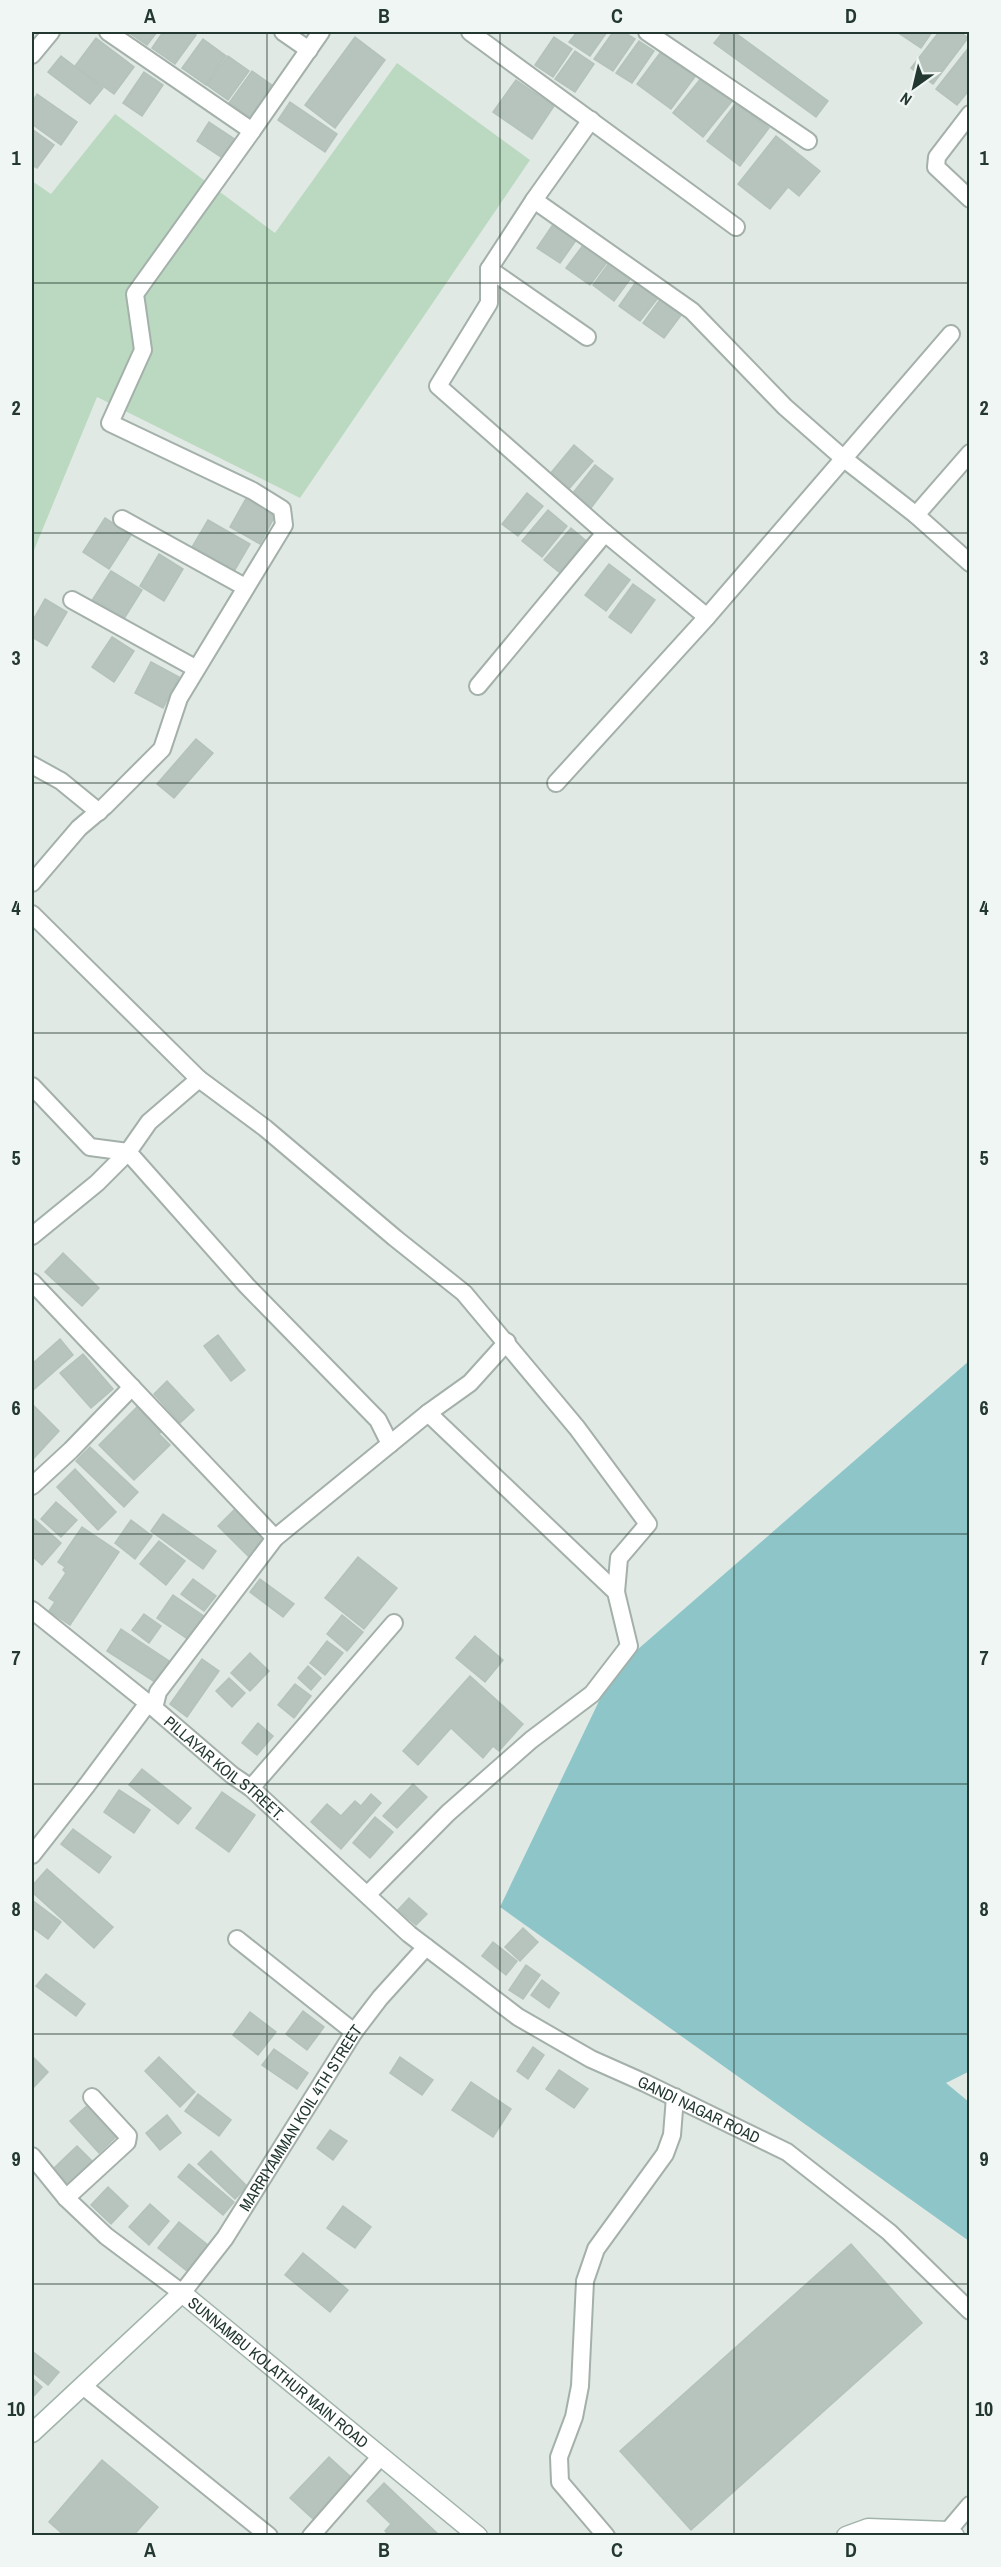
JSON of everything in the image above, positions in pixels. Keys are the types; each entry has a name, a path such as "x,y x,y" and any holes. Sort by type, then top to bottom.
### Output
{"street":[{"path":"32,55 51,32"},
{"path":"108,32 252,131"},
{"path":"284,32 309,50"},
{"path":"32,883 79,828 99,812 162,749 179,698 195,668 284,525 282,509 253,491 147,443 110,423 143,350 135,294 321,32"},
{"path":"470,32 736,227"},
{"path":"647,32 808,141"},
{"path":"969,114 937,157 936,167 969,199"},
{"path":"591,120 534,200 489,269 489,303 438,386 605,533 707,617"},
{"path":"534,200 692,311 785,407 843,458 916,515 969,563"},
{"path":"489,269 587,338"},
{"path":"556,783 707,617 951,334"},
{"path":"916,515 969,453"},
{"path":"122,519 244,587"},
{"path":"478,686 605,533"},
{"path":"72,600 195,668"},
{"path":"32,765 61,781 99,812"},
{"path":"32,914 199,1079 265,1128 464,1293 577,1428 648,1524 619,1558 616,1592 629,1646 592,1694 531,1740 448,1813 368,1894"},
{"path":"32,1236 97,1183 128,1152 149,1122 199,1079"},
{"path":"32,1086 90,1147 128,1152 248,1286 378,1420 390,1444"},
{"path":"32,1282 275,1538"},
{"path":"32,1855 151,1705 158,1692 275,1538 428,1413 470,1383 507,1342"},
{"path":"32,1486 71,1450 132,1387"},
{"path":"428,1413 616,1592"},
{"name":"PILLAYAR KOIL STREET.","path":"32,1610 151,1705 232,1775 251,1788 409,1934"},
{"path":"251,1788 394,1623"},
{"name":"GANDI NAGAR ROAD","path":"409,1934 518,2017 591,2059 787,2152 889,2232 969,2311"},
{"path":"237,1940 354,2032"},
{"name":"MARRIYAMMAN KOIL 4TH STREET","path":"182,2293 225,2238 354,2032 380,1998 426,1947"},
{"path":"66,2198 127,2142 128,2136 92,2097"},
{"path":"606,2535 560,2482 559,2457 574,2417 580,2386 585,2281 597,2249 665,2154 672,2135 675,2097"},
{"path":"32,2156 66,2198 106,2236 182,2293"},
{"name":"SUNNAMBU KOLATHUR MAIN ROAD","path":"32,2433 182,2293 478,2535"},
{"path":"82,2386 269,2535"},
{"path":"311,2535 381,2456"},
{"path":"846,2535 868,2528 952,2533 969,2505"}],"green space":[{"path":"397,63 530,160 300,498 97,397 32,555 32,181 51,194 115,114 275,233"}],"water":[{"path":"969,1361 970,2071 946,2083 969,2102 969,2241 500,1907 614,1670"}],"building":[{"path":"128,32 157,32 147,45"},
{"path":"163,32 191,32 196,35 175,64 152,48"},
{"path":"577,32 607,32 590,56 569,42"},
{"path":"613,32 624,32 635,39 613,71 594,59"},
{"path":"723,32 734,32 828,101 816,117 714,43"},
{"path":"897,32 932,32 921,48"},
{"path":"939,32 960,32 968,38 933,84 911,68"},
{"path":"355,37 385,60 335,128 305,105"},
{"path":"554,37 572,49 553,77 535,65"},
{"path":"96,38 134,67 114,94 75,66"},
{"path":"203,39 226,56 206,85 182,68"},
{"path":"639,41 654,51 632,83 616,73"},
{"path":"970,46 970,89 957,105 936,89"},
{"path":"663,49 697,74 671,109 637,84"},
{"path":"575,51 594,64 575,92 555,79"},
{"path":"61,56 103,88 90,104 48,72"},
{"path":"228,56 249,71 228,100 207,85"},
{"path":"252,71 273,86 250,118 229,103"},
{"path":"144,72 163,85 142,116 123,103"},
{"path":"702,77 732,101 703,137 673,113"},
{"path":"516,80 554,106 532,139 493,112"},
{"path":"37,94 77,122 61,145 32,124 32,103"},
{"path":"290,102 337,134 325,152 278,120"},
{"path":"736,103 769,128 740,166 707,141"},
{"path":"209,122 236,140 224,159 197,141"},
{"path":"32,129 54,145 37,168 32,165"},
{"path":"776,136 820,171 799,196 788,187 770,209 738,184"},
{"path":"554,223 577,239 560,263 537,248"},
{"path":"584,244 608,261 590,285 566,268"},
{"path":"609,263 631,278 614,301 593,285"},
{"path":"636,282 658,298 640,321 619,306"},
{"path":"661,298 682,314 664,338 643,323"},
{"path":"574,445 593,461 568,490 550,474"},
{"path":"595,465 613,479 591,508 573,493"},
{"path":"527,493 543,506 518,536 502,524"},
{"path":"248,495 277,512 260,544 230,527"},
{"path":"548,510 567,526 542,557 522,541"},
{"path":"105,518 131,535 109,569 83,552"},
{"path":"208,520 250,544 233,573 191,549"},
{"path":"571,528 590,544 564,576 544,560"},
{"path":"159,554 183,569 164,601 140,586"},
{"path":"609,564 630,580 606,611 585,595"},
{"path":"111,571 142,590 122,622 91,602"},
{"path":"633,584 655,600 631,633 609,617"},
{"path":"45,599 67,612 47,646 32,637 32,622"},
{"path":"112,637 134,651 114,682 92,667"},
{"path":"151,662 179,677 163,708 135,693"},
{"path":"196,739 213,753 174,798 157,784"},
{"path":"63,1253 99,1288 82,1306 45,1272"},
{"path":"218,1335 245,1370 231,1381 204,1346"},
{"path":"60,1339 73,1355 32,1391 32,1364"},
{"path":"83,1354 113,1389 91,1408 60,1373"},
{"path":"167,1381 194,1410 180,1423 154,1394"},
{"path":"141,1403 165,1428 159,1434 170,1445 134,1480 99,1445"},
{"path":"32,1404 59,1431 34,1458 32,1455"},
{"path":"90,1447 138,1492 124,1507 76,1461"},
{"path":"75,1469 116,1512 98,1530 57,1487"},
{"path":"56,1502 77,1520 61,1537 41,1519"},
{"path":"236,1508 267,1539 249,1557 218,1526"},
{"path":"163,1514 216,1551 203,1569 151,1531"},
{"path":"32,1517 61,1543 42,1565 32,1556"},
{"path":"131,1520 152,1536 135,1559 115,1543"},
{"path":"82,1527 119,1552 70,1625 49,1611 55,1602 49,1598 66,1573 63,1570 65,1567 58,1562"},
{"path":"159,1541 185,1561 166,1585 140,1564"},
{"path":"358,1557 397,1588 364,1629 325,1598"},
{"path":"193,1579 216,1596 204,1611 181,1594"},
{"path":"260,1579 294,1604 283,1617 250,1592"},
{"path":"173,1595 208,1619 192,1642 157,1618"},
{"path":"144,1614 161,1626 149,1643 132,1630"},
{"path":"342,1615 363,1632 347,1651 327,1634"},
{"path":"121,1629 172,1663 158,1684 107,1651"},
{"path":"475,1636 503,1660 485,1682 456,1658"},
{"path":"327,1641 343,1653 325,1675 310,1663"},
{"path":"250,1653 269,1671 250,1691 231,1673"},
{"path":"202,1659 219,1671 187,1717 170,1704"},
{"path":"308,1666 321,1678 311,1690 298,1678"},
{"path":"470,1676 523,1724 499,1751 493,1746 483,1758 451,1728 418,1765 403,1751"},
{"path":"229,1678 245,1693 232,1707 216,1691"},
{"path":"295,1684 311,1696 294,1718 278,1705"},
{"path":"258,1723 273,1736 257,1755 242,1743"},
{"path":"142,1769 191,1808 178,1824 129,1785"},
{"path":"413,1784 427,1797 397,1828 383,1816"},
{"path":"119,1790 150,1810 134,1833 104,1812"},
{"path":"222,1792 255,1815 229,1852 196,1828"},
{"path":"371,1794 381,1803 341,1849 311,1822 327,1804 341,1816 355,1801 361,1806"},
{"path":"375,1817 393,1832 370,1858 353,1843"},
{"path":"73,1829 111,1857 99,1873 61,1844"},
{"path":"47,1869 113,1927 94,1948 32,1892 32,1886"},
{"path":"409,1898 427,1914 416,1925 398,1910"},
{"path":"32,1900 61,1922 48,1939 32,1927"},
{"path":"523,1928 538,1942 520,1961 505,1947"},
{"path":"493,1942 517,1961 506,1975 482,1956"},
{"path":"526,1965 540,1975 523,1999 509,1990"},
{"path":"46,1974 85,2004 76,2016 36,1986"},
{"path":"542,1980 559,1993 549,2008 531,1995"},
{"path":"303,2011 324,2027 307,2050 286,2034"},
{"path":"250,2012 276,2032 258,2055 233,2035"},
{"path":"533,2047 544,2055 528,2079 517,2071"},
{"path":"274,2049 308,2073 297,2089 262,2065"},
{"path":"32,2056 48,2072 32,2089"},
{"path":"159,2057 195,2092 180,2107 145,2071"},
{"path":"400,2057 433,2080 422,2095 390,2073"},
{"path":"559,2070 588,2089 574,2108 546,2089"},
{"path":"471,2082 511,2109 493,2137 452,2110"},
{"path":"198,2094 231,2120 219,2136 185,2111"},
{"path":"89,2104 120,2133 99,2153 70,2121"},
{"path":"167,2115 181,2133 160,2150 146,2133"},
{"path":"330,2130 347,2141 333,2160 317,2148"},
{"path":"77,2146 92,2161 68,2184 53,2169"},
{"path":"211,2151 247,2186 235,2199 198,2164"},
{"path":"189,2164 234,2202 223,2215 178,2177"},
{"path":"108,2187 128,2206 111,2224 91,2205"},
{"path":"150,2204 169,2221 149,2245 129,2227"},
{"path":"343,2206 371,2227 355,2248 327,2228"},
{"path":"179,2222 208,2245 187,2271 158,2248"},
{"path":"851,2244 922,2323 691,2530 620,2451"},
{"path":"303,2253 348,2290 330,2312 285,2275"},
{"path":"32,2351 59,2372 48,2385 32,2372"},
{"path":"32,2378 42,2387 32,2398"},
{"path":"329,2457 352,2478 313,2519 290,2498"},
{"path":"102,2460 158,2507 133,2536 65,2536 49,2522"},
{"path":"384,2483 440,2536 390,2536 385,2531 391,2524 367,2501"}]}
